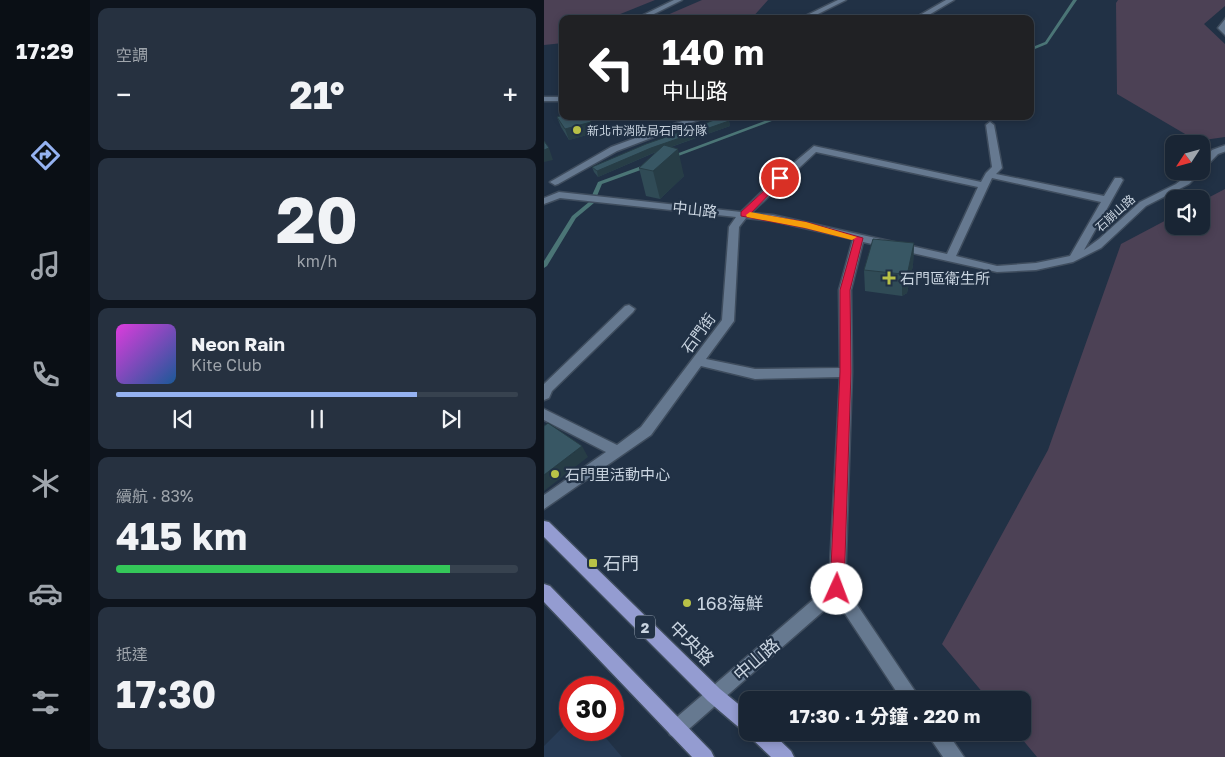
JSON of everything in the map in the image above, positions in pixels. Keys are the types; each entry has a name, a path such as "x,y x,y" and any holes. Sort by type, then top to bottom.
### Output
{"main road":[{"name":"中央路","path":"544,527 714,695 739,716"},
{"path":"544,591 705,757"},
{"path":"767,741 785,757"}],"street":[{"path":"646,15 678,0"},
{"path":"811,15 843,0"},
{"path":"923,15 950,0"},
{"path":"1225,20 1222,28 1225,34"},
{"path":"544,99 559,98"},
{"path":"544,180 555,182 614,149 694,120"},
{"path":"950,258 989,175 997,168 990,125"},
{"path":"1210,158 1215,152 1225,148"},
{"name":"石門街","path":"544,503 646,431 728,320 734,227 744,214 814,149 985,186"},
{"path":"989,175 1108,200"},
{"path":"1073,259 1118,180"},
{"name":"石崩山路","path":"1073,259 1098,245 1122,220 1144,203 1191,180"},
{"path":"544,201 559,195 560,188 555,182"},
{"name":"中山路","path":"559,195 744,214 806,225 997,269 1029,268 1073,259"},
{"path":"859,238 845,290 846,372 837,589 906,691"},
{"path":"544,396 548,388 629,309"},
{"path":"697,361 755,374 846,372"},
{"path":"544,414 617,451"},
{"name":"中山路","path":"676,729 837,589"},
{"path":"942,741 955,757"}],"shaded area":[{"path":"544,0 655,0 618,15 559,15 559,43 544,45"},
{"path":"702,0 768,0 755,15 667,15"},
{"path":"1118,0 1225,0 1225,6 1204,24 1225,44 1225,137 1210,139 1210,135 1187,135 1117,94 1116,3"},
{"path":"1225,189 1225,757 1037,757 1024,741 1031,741 1031,691 981,691 942,644 1048,450 1121,244 1165,221 1165,235 1210,235 1210,197"},
{"path":"559,731 559,741 608,741 622,757 544,757 544,746"}],"building":[{"path":"559,120 590,120 591,122 565,129"},
{"path":"714,120 729,121 651,148 597,171 592,167 646,144"},
{"path":"544,141 549,148 544,150"},
{"path":"664,145 678,149 653,171 639,168"},
{"path":"873,239 914,243 908,271 902,274 864,270"},
{"path":"548,423 582,446 544,475 544,426"}],"waterway":[{"path":"1034,48 1046,43 1075,0"},
{"path":"671,157 772,120"},
{"path":"544,266 574,217 591,203 600,183 647,166"}],"slow traffic":[{"path":"750,215 806,225 852,237"}],"place":[{"name":"新北市消防局石門分隊","path":"577,130"},
{"name":"石門區衛生所","path":"889,278"},
{"name":"石門里活動中心","path":"555,474"},
{"name":"石門","path":"593,563"},
{"name":"168海鮮","path":"687,603"}],"route":[{"path":"780,178 744,214 773,218 859,238 845,290 846,372 837,589"}]}
